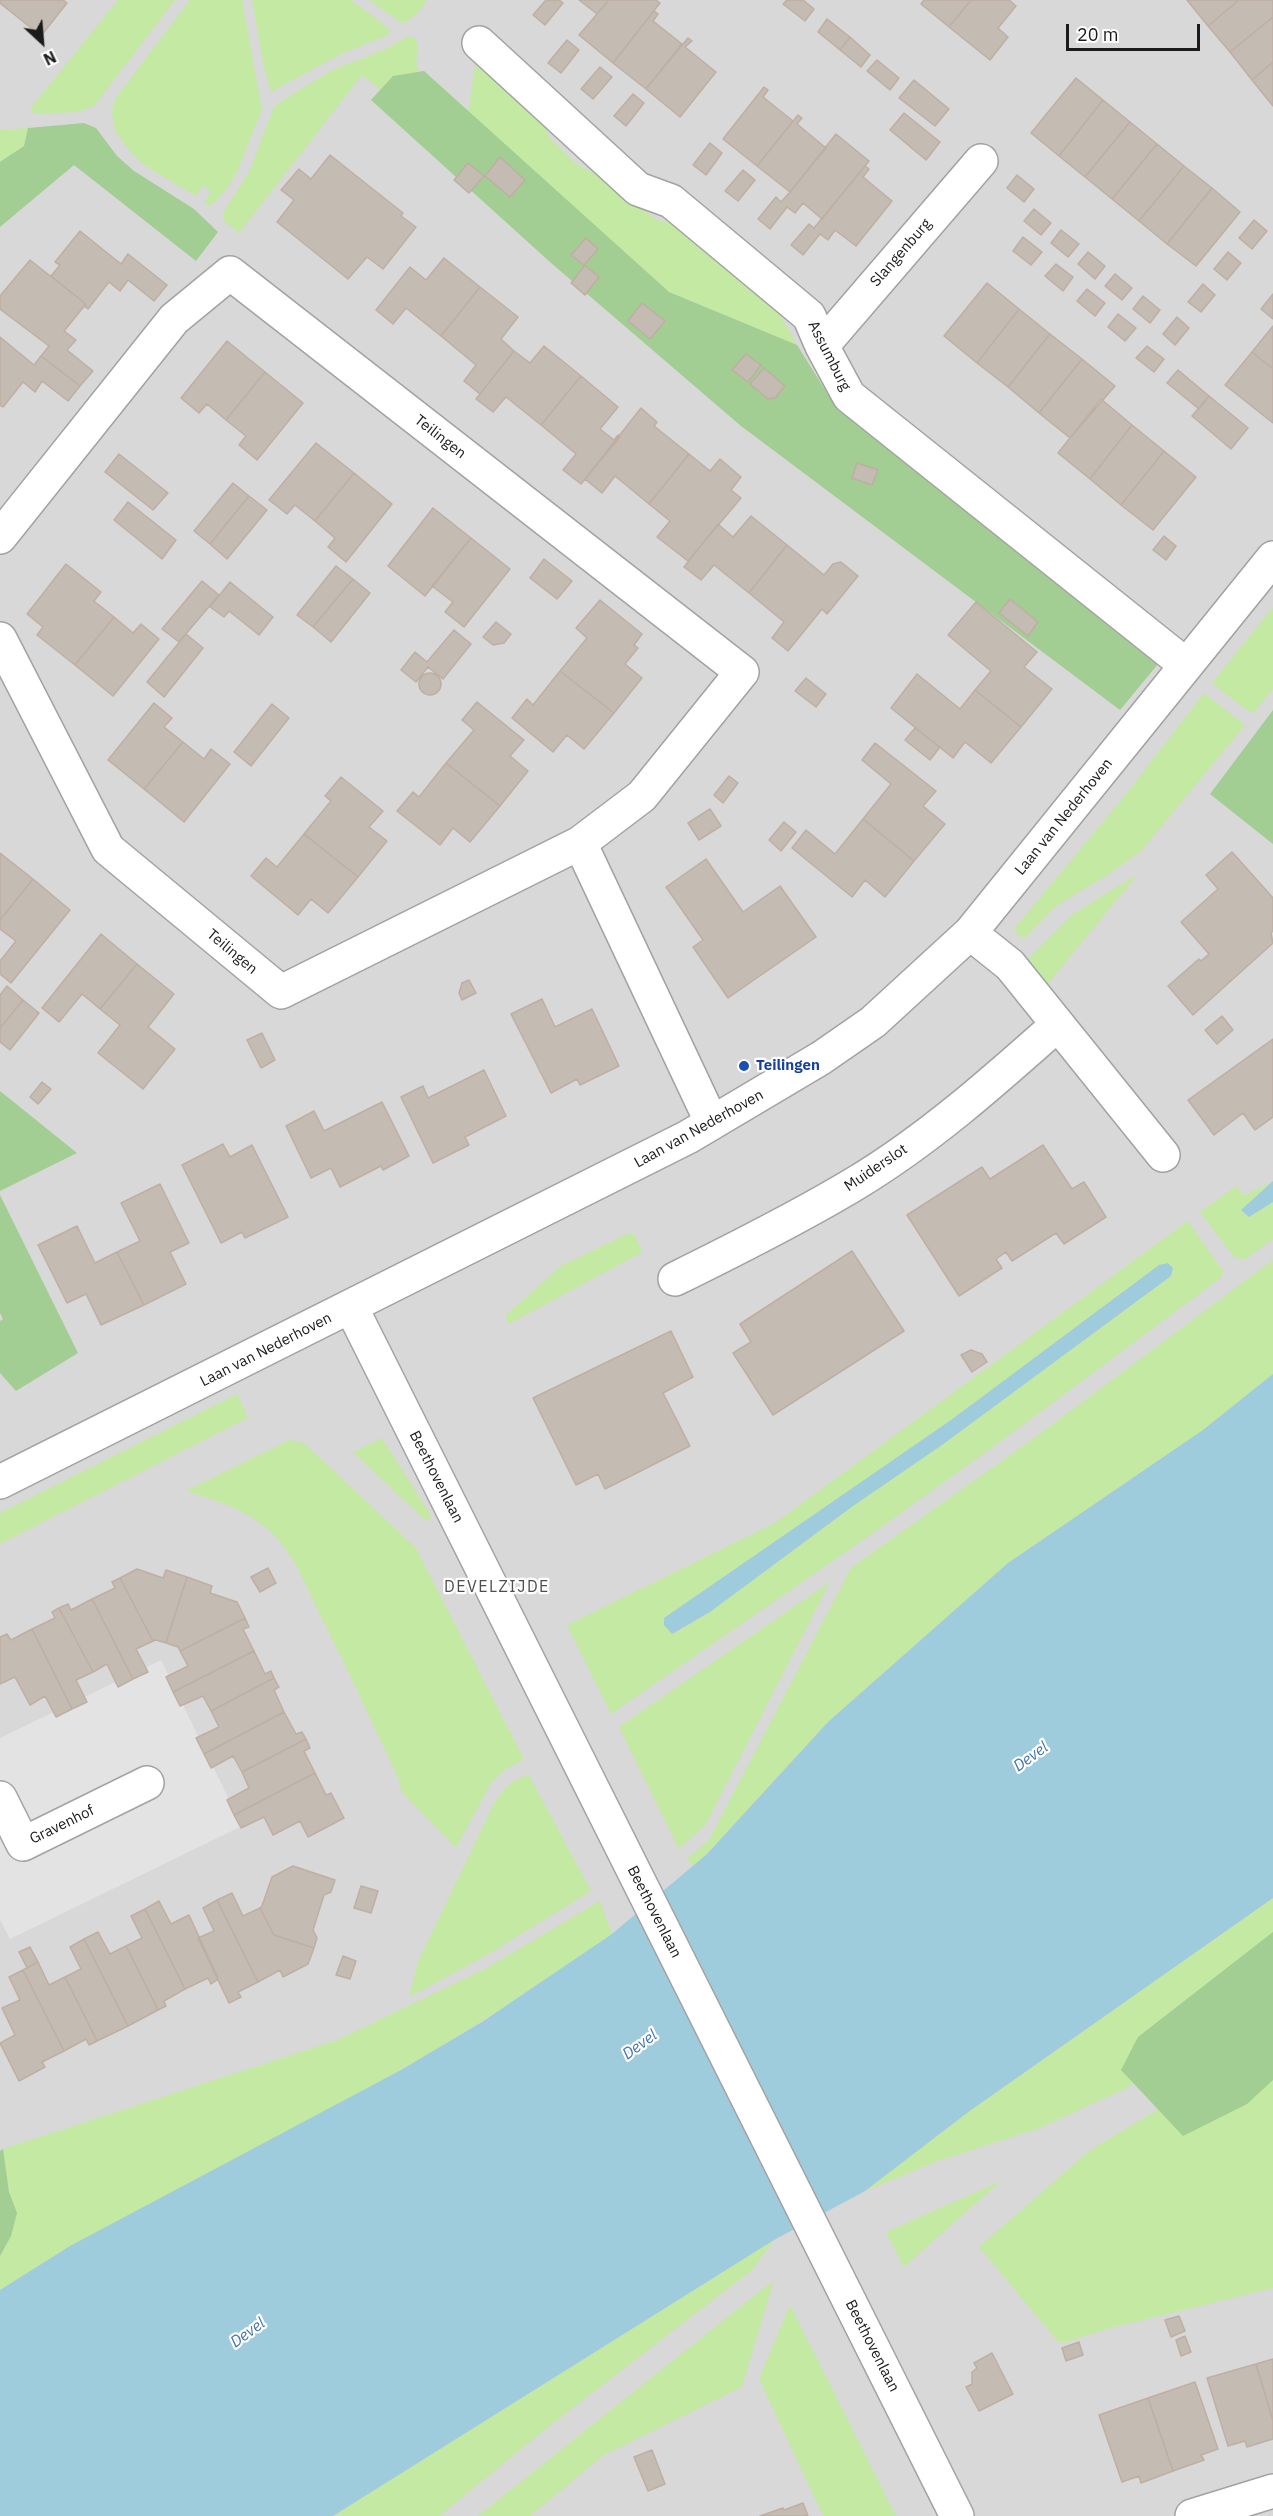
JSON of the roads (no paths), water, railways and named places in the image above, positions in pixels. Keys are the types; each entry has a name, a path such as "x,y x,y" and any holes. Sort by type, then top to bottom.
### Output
{"street":[{"name":"Assumburg","path":"479,43 638,189 671,201 808,316 849,396 1186,665"},
{"name":"Slangenburg","path":"822,346 981,160"},
{"name":"Teilingen","path":"0,537 174,319 230,273 742,672 642,796 580,843 281,992 108,849 0,639"},
{"name":"Laan van Nederhoven","path":"0,1482 590,1188 712,1123 821,1058 873,1022 970,933 1273,558"},
{"path":"580,843 712,1123"},
{"path":"970,933 1010,965 1163,1155"},
{"name":"Muiderslot","path":"675,1279 755,1239 858,1182 939,1124 1004,1072 1057,1025"},
{"name":"Beethovenlaan","path":"351,1307 957,2516"},
{"name":"Gravenhof","path":"0,1798 23,1844 147,1783"},
{"path":"1192,2516 1273,2492"}],"water":[{"path":"1273,1181 1273,1202 1249,1217 1241,1210"},
{"path":"1168,1263 1173,1268 1171,1276 710,1612 672,1634 664,1625 664,1618 951,1420 1159,1265"},
{"name":"Devel","path":"1273,1374 1273,1898 971,2110 865,2191 774,2240 333,2516 0,2516 0,2290 70,2246 401,2070 482,2022 612,1934 707,1854 828,1722 1008,1563 1203,1430"}],"place":[{"name":"Teilingen","path":"744,1066"}],"district":[{"name":"DEVELZIJDE","path":"497,1587"}]}
